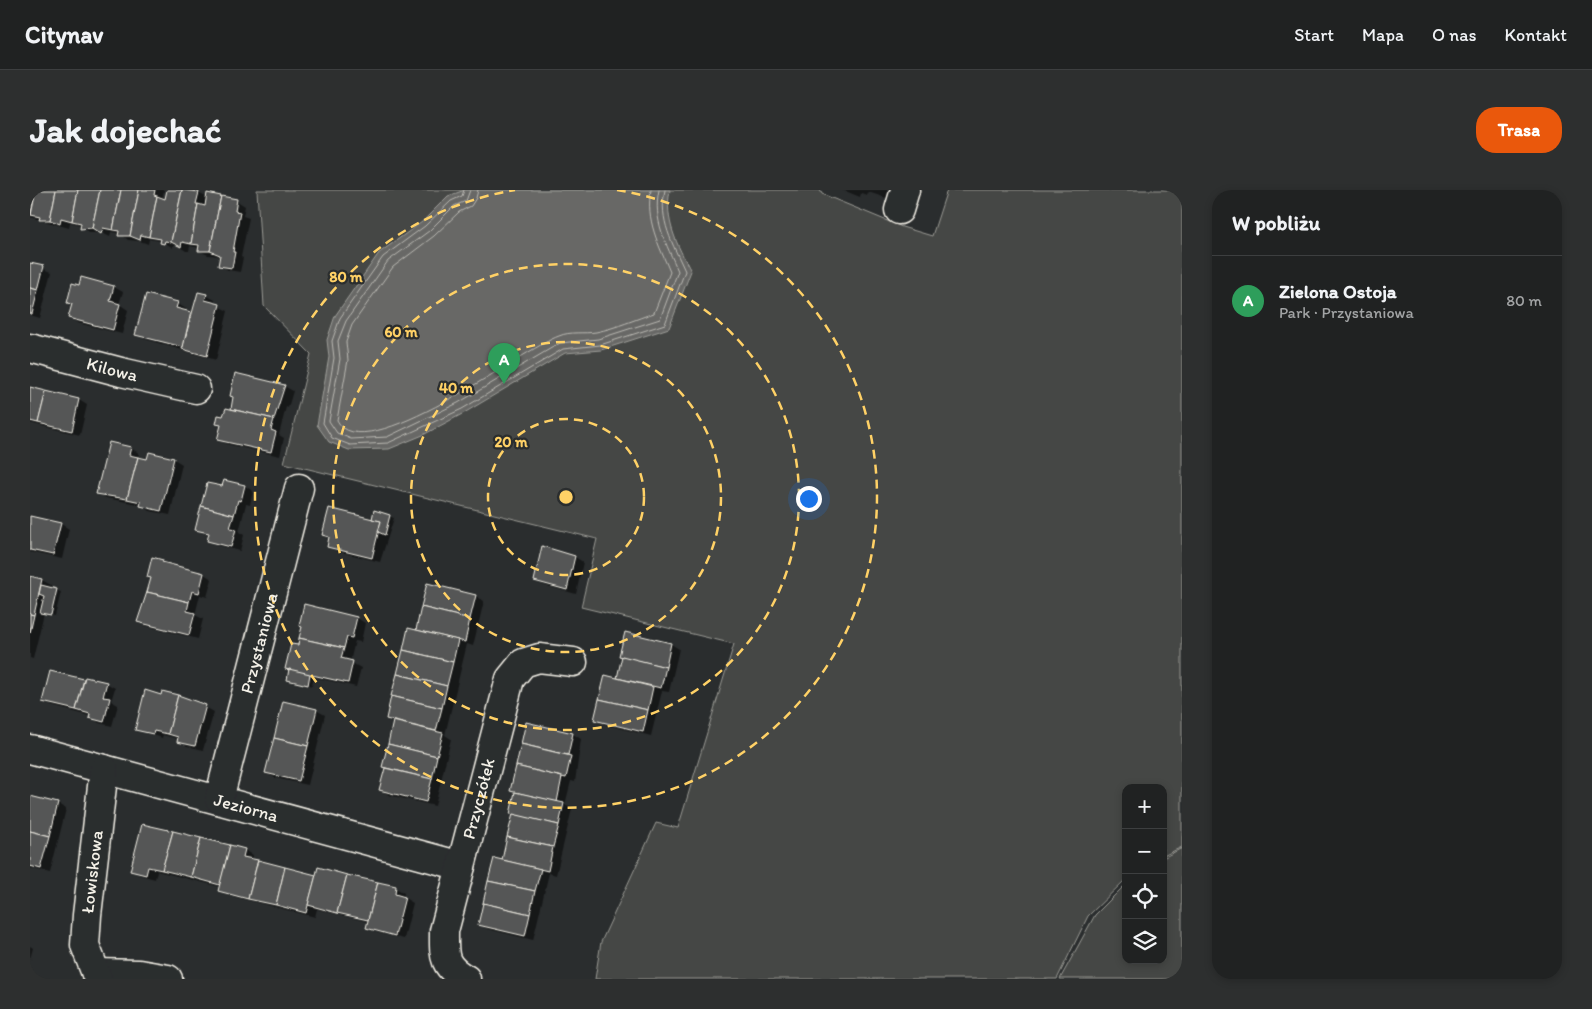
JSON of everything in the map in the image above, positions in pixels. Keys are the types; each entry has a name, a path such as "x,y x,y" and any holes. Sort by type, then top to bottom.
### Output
{"street":[{"name":"Kilowa","path":"30,348 121,372 196,388"},
{"name":"Przystaniowa","path":"220,799 299,488"},
{"name":"Przyczółek","path":"466,979 454,973 444,959 444,931 510,679 523,663 539,658 573,662"},
{"name":"Jeziorna","path":"30,749 220,799 461,866"},
{"name":"Łowiskowa","path":"94,977 85,945 86,915 104,769"},
{"path":"94,977 139,974 168,979"}],"shaded area":[{"path":"257,190 820,190 822,194 902,227 932,236 947,190 1182,190 1182,847 1167,854 1167,784 1122,784 1122,883 1088,916 1057,979 595,979 601,942 656,823 678,828 734,644 581,607 597,539 284,463 311,354 264,306"},
{"path":"1182,848 1182,979 1060,979 1095,915 1122,888 1122,964 1167,964 1167,856"}],"water":[{"path":"465,190 670,190 670,222 681,252 691,271 669,328 601,350 565,353 464,413 423,435 389,449 349,450 329,442 317,425 329,357 327,340 335,316 379,253 422,222 448,196"}],"building":[{"path":"30,190 36,190 31,215 30,215"},
{"path":"36,190 56,190 50,220 39,220 40,217 31,215"},
{"path":"56,190 78,190 72,221 61,218 60,224 50,220"},
{"path":"78,190 100,190 92,228 80,229 81,223 72,221"},
{"path":"100,190 121,190 113,230 103,228 101,234 92,228"},
{"path":"121,190 139,190 130,236 118,236 119,231 113,230"},
{"path":"139,190 155,190 154,195 157,196 149,237 141,235 140,240 130,236"},
{"path":"167,190 182,190 171,242 165,241 164,244 160,243 161,239 149,237 157,196 165,199"},
{"path":"182,190 199,192 191,244 182,242 181,247 171,242"},
{"path":"207,193 221,196 210,251 198,251 199,245 191,244 198,204 205,206"},
{"path":"221,196 237,199 235,211 240,212 232,268 218,266 220,255 210,251"},
{"path":"30,263 44,266 38,290 30,288"},
{"path":"81,277 114,286 110,301 120,304 113,330 68,318 72,304 67,303 72,283 79,285"},
{"path":"30,288 38,290 32,314 30,314"},
{"path":"198,292 207,294 205,300 220,304 207,356 182,349"},
{"path":"146,294 178,302 176,308 191,312 183,347 135,335"},
{"path":"235,373 285,385 274,419 231,409 233,397 230,396"},
{"path":"30,387 46,391 38,423 30,421"},
{"path":"46,391 79,399 72,431 38,423"},
{"path":"226,408 274,419 271,430 276,432 271,452 217,440 221,425 216,424 218,415 223,416"},
{"path":"109,442 131,447 129,455 138,457 127,499 96,494"},
{"path":"149,452 174,458 161,511 140,506 141,502 127,499 138,457 147,459"},
{"path":"224,480 245,485 241,501 238,500 234,515 201,506 207,483 222,486"},
{"path":"201,506 234,515 230,528 236,529 231,547 207,541 209,533 195,530"},
{"path":"329,508 381,521 372,558 327,547 329,537 322,535"},
{"path":"374,510 390,515 385,535 378,532 381,521 372,519"},
{"path":"30,516 61,523 53,555 30,550"},
{"path":"542,546 575,556 567,590 534,581"},
{"path":"152,557 163,560 162,562 204,573 199,593 192,591 189,602 147,592 151,578 147,577"},
{"path":"30,576 42,579 34,615 30,614"},
{"path":"427,583 476,595 470,619 421,607"},
{"path":"41,585 57,589 51,615 40,613 44,596 39,594"},
{"path":"147,592 189,602 187,611 195,613 189,635 137,622"},
{"path":"304,604 357,617 352,638 347,637 344,648 299,638 302,627 299,626"},
{"path":"421,607 470,619 465,642 416,630"},
{"path":"30,614 34,615 30,633"},
{"path":"408,628 458,640 453,662 403,650"},
{"path":"625,632 671,643 666,667 619,656"},
{"path":"299,638 344,648 341,658 353,661 348,683 285,669 291,644 298,645"},
{"path":"403,650 453,662 447,686 397,674"},
{"path":"622,656 666,667 661,688 617,678"},
{"path":"289,669 310,674 308,685 287,680"},
{"path":"50,671 84,679 76,710 42,702"},
{"path":"397,674 447,686 442,708 391,696"},
{"path":"605,675 653,687 648,710 599,699"},
{"path":"85,677 107,682 103,697 110,698 104,722 89,718 90,714 76,710"},
{"path":"145,690 161,695 162,691 178,695 168,734 154,731 153,734 135,730"},
{"path":"178,695 206,705 195,746 177,742 178,737 168,734"},
{"path":"391,696 442,708 436,731 386,719"},
{"path":"599,699 648,710 643,732 594,720"},
{"path":"283,701 317,709 308,746 274,738"},
{"path":"393,721 443,733 437,756 388,744"},
{"path":"526,722 573,733 568,755 521,744"},
{"path":"274,738 308,746 299,781 265,773"},
{"path":"388,744 437,756 432,779 382,767"},
{"path":"521,744 571,756 566,778 516,766"},
{"path":"516,766 562,777 557,802 510,791"},
{"path":"385,768 432,779 426,802 379,790"},
{"path":"515,792 564,803 559,825 510,814"},
{"path":"30,796 58,803 50,836 30,831"},
{"path":"513,814 559,825 553,847 507,837"},
{"path":"142,824 173,831 162,870 148,867 146,875 130,871"},
{"path":"30,831 50,836 41,869 30,866"},
{"path":"173,831 201,838 191,877 162,870"},
{"path":"507,837 553,847 548,871 502,860"},
{"path":"201,838 230,845 220,885 191,877"},
{"path":"230,845 245,849 243,857 258,860 248,899 218,891"},
{"path":"494,858 541,869 535,891 488,881"},
{"path":"258,860 285,867 276,905 248,899"},
{"path":"285,867 316,875 306,913 276,905"},
{"path":"318,867 347,875 337,913 308,905"},
{"path":"347,875 378,882 368,920 337,913"},
{"path":"488,881 535,891 530,914 483,903"},
{"path":"378,882 396,886 395,894 405,897 395,936 366,928"},
{"path":"483,903 530,914 525,936 478,925"}],"place":[{"name":"Zielona Ostoja","path":"504,384"}]}
